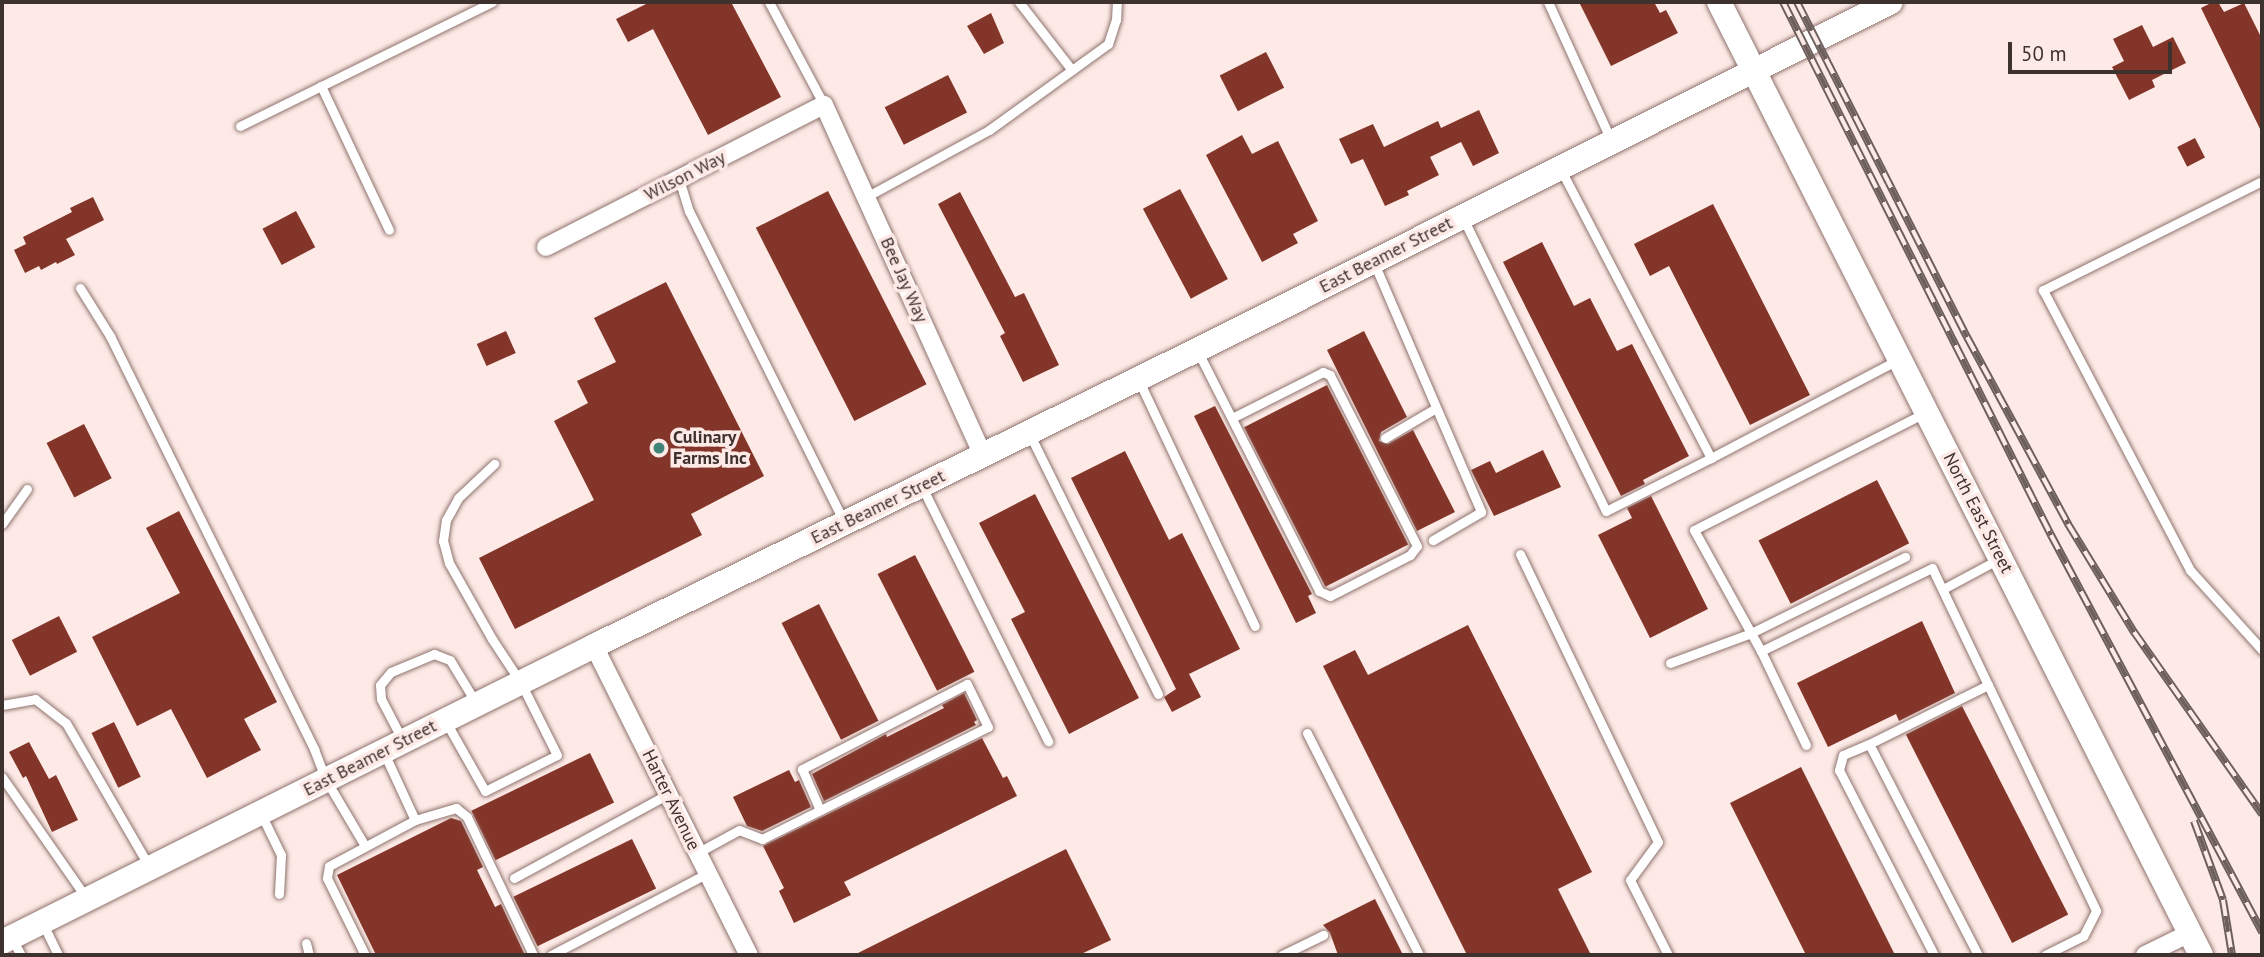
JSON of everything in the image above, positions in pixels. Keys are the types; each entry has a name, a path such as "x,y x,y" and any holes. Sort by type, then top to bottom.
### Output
{"street":[{"name":"North East Street","path":"1719,2 2201,955"},
{"name":"East Beamer Street","path":"11,945 42,922 87,899 594,646 1029,434 1891,2"},
{"name":"Wilson Way","path":"546,247 824,105"},
{"name":"Bee Jay Way","path":"824,105 983,456"},
{"name":"Harter Avenue","path":"594,646 749,955"},
{"path":"2145,955 2190,933"}],"lane":[{"path":"240,126 492,2"},
{"path":"769,2 824,105"},
{"path":"1019,2 1072,70"},
{"path":"866,197 989,130 1108,44 1116,20 1117,2"},
{"path":"1548,2 1613,142"},
{"path":"321,86 388,230"},
{"path":"1560,169 1710,458"},
{"path":"679,179 689,211 845,523"},
{"path":"2262,181 2043,290 2190,570 2262,650"},
{"path":"1462,217 1606,510 1900,359"},
{"path":"1373,262 1481,512 1433,540"},
{"path":"80,288 110,336 314,749 326,780 365,846"},
{"path":"1197,350 1231,418 1319,591 1330,596 1410,555 1418,545 1330,375 1323,372 1231,418"},
{"path":"1138,379 1255,626"},
{"path":"1385,438 1436,408"},
{"path":"1806,745 1761,650 1694,530 1927,412"},
{"path":"1029,434 1157,694"},
{"path":"445,720 485,791 557,755 521,683 449,563 443,541 446,520 458,498 494,464"},
{"path":"921,486 1048,741"},
{"path":"2,524 27,489"},
{"path":"1520,554 1658,842 1630,880 1668,955"},
{"path":"1670,663 1751,633 1905,557"},
{"path":"1942,589 2000,558"},
{"path":"1761,650 1932,568 2096,911 2083,936 2046,955"},
{"path":"415,820 393,746 380,685 391,672 434,654 450,660 477,705"},
{"path":"697,853 739,830 762,839 988,727 967,684 803,769 820,810"},
{"path":"1934,955 1839,770 1843,755 1988,685"},
{"path":"2,705 35,699 66,723 150,868"},
{"path":"1307,733 1419,955"},
{"path":"1869,744 1978,955"},
{"path":"2,777 87,899"},
{"path":"514,878 668,794"},
{"path":"365,955 327,878 329,866 415,820 456,808 467,817 533,955"},
{"path":"260,813 281,855 279,894"},
{"path":"551,955 708,873"},
{"path":"42,922 58,955"},
{"path":"1282,955 1323,934"},
{"path":"306,943 309,955"}],"building":[{"path":"650,2 731,2 781,97 708,135 653,29 628,42 616,19"},
{"path":"1579,2 1654,2 1660,13 1666,10 1678,33 1611,66"},
{"path":"2218,2 2224,12 2244,3 2262,39 2262,133 2201,8"},
{"path":"991,13 1004,43 984,54 967,26"},
{"path":"2142,25 2153,47 2173,37 2186,63 2152,80 2155,87 2129,100 2112,67 2124,61 2113,39"},
{"path":"1266,52 1284,88 1238,111 1220,76"},
{"path":"948,75 967,112 904,145 885,107"},
{"path":"1479,110 1499,153 1473,166 1461,142 1430,157 1439,175 1407,191 1409,195 1385,206 1363,159 1351,164 1339,139 1373,124 1384,147 1438,121 1441,128"},
{"path":"1242,135 1252,154 1278,141 1318,221 1293,234 1298,243 1262,262 1206,155"},
{"path":"2195,138 2205,158 2187,167 2177,147"},
{"path":"1180,189 1228,279 1191,299 1143,209"},
{"path":"828,191 927,384 854,421 756,228"},
{"path":"960,192 1015,297 1024,293 1059,365 1023,382 1000,336 1005,333 938,204"},
{"path":"93,197 104,220 66,239 75,255 41,270 39,266 25,273 14,250 26,244 23,237 72,212 70,208"},
{"path":"1713,204 1810,395 1750,425 1669,266 1650,276 1634,244"},
{"path":"296,211 315,247 282,265 262,229"},
{"path":"1542,242 1574,306 1590,298 1617,351 1632,344 1689,456 1643,480 1645,484 1621,496 1503,262"},
{"name":"Culinary Farms Inc","path":"666,282 764,476 691,514 702,535 515,629 479,558 594,500 554,421 588,403 577,381 616,362 594,318"},
{"path":"506,331 516,353 487,366 477,344"},
{"path":"1364,331 1407,417 1381,432 1379,441 1388,444 1413,430 1455,512 1417,531 1327,350"},
{"path":"1327,385 1408,544 1325,587 1244,427"},
{"path":"1215,406 1312,594 1308,596 1316,613 1296,623 1194,416"},
{"path":"84,424 112,478 74,497 47,443"},
{"path":"1543,450 1561,487 1494,516 1471,470 1490,461 1496,473"},
{"path":"1125,451 1169,540 1182,533 1240,649 1189,674 1201,697 1172,712 1164,697 1176,689 1071,478"},
{"path":"1877,480 1909,543 1791,604 1758,540"},
{"path":"1035,494 1139,698 1069,734 1011,619 1025,612 979,523"},
{"path":"1651,496 1708,609 1650,638 1598,535 1632,518 1627,508"},
{"path":"179,511 277,702 244,719 261,750 207,778 171,709 137,726 92,637 180,593 146,528"},
{"path":"915,555 974,672 937,691 878,574"},
{"path":"819,604 878,721 841,740 782,623"},
{"path":"59,616 77,652 30,676 12,640"},
{"path":"1922,621 1955,693 1899,721 1896,714 1828,747 1797,683"},
{"path":"1468,625 1592,872 1558,889 1591,955 1467,955 1323,666 1355,650 1368,675"},
{"path":"964,693 977,720 974,722 976,725 824,801 812,774 886,734 887,737 944,708 942,705"},
{"path":"1962,706 2068,914 2012,943 1906,735"},
{"path":"114,722 141,777 118,788 92,733"},
{"path":"982,738 1003,778 1007,776 1017,796 844,882 851,895 794,923 779,891 784,888 763,846"},
{"path":"29,742 49,779 56,775 78,820 52,832 26,776 23,778 9,752"},
{"path":"590,753 614,802 495,860 471,811"},
{"path":"1801,767 1895,955 1806,955 1730,803"},
{"path":"789,770 795,782 799,780 811,807 762,831 747,826 733,797"},
{"path":"451,818 461,821 483,867 477,870 495,907 501,904 524,953 376,955 337,875"},
{"path":"632,839 656,888 537,946 513,897"},
{"path":"1066,849 1111,940 1079,955 854,955"},
{"path":"1375,899 1403,955 1338,955 1330,933 1323,925"}],"railway":[{"path":"1783,2 2051,535 2262,932"},
{"path":"1797,2 1967,337 2068,524 2134,632 2262,814"},
{"path":"2194,821 2223,900 2232,955"}],"place":[{"name":"Culinary Farms Inc","path":"659,448"}]}
